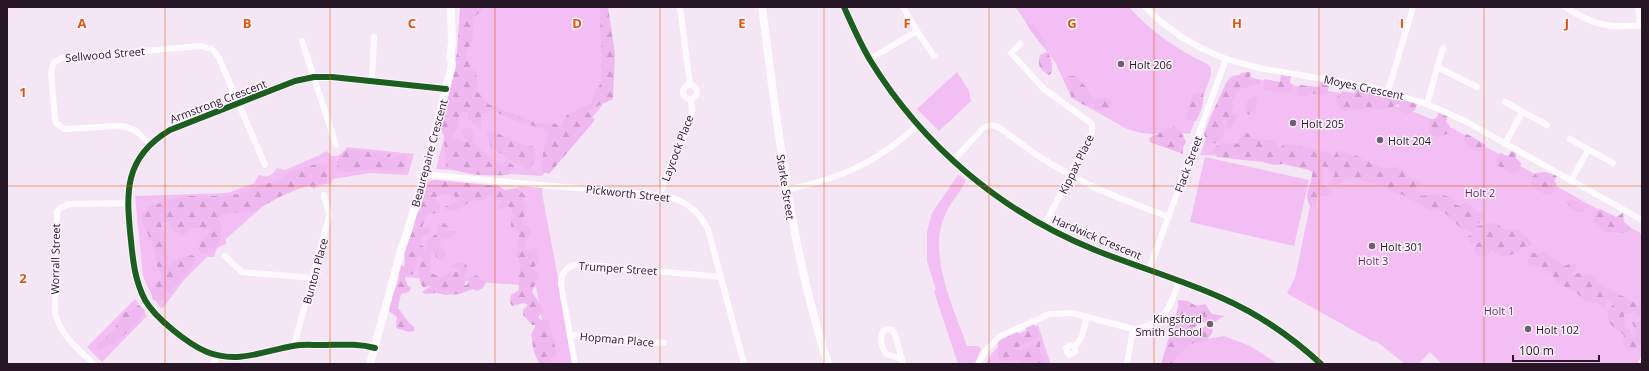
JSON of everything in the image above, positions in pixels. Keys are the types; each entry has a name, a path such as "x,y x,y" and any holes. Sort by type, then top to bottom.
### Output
{"street":[{"name":"Beaurepaire Crescent","path":"370,364 436,117 452,64 450,57 452,43 451,7"},
{"name":"Laycock Place","path":"680,7 690,85"},
{"name":"Starke Street","path":"762,7 786,190 804,279 828,364"},
{"name":"Hardwick Crescent","path":"844,7 870,59 918,126 953,161 1000,198 1044,226 1095,250 1221,297 1261,318 1285,334 1322,364"},
{"path":"903,7 917,32 934,56"},
{"name":"Moyes Crescent","path":"1145,7 1160,21 1183,38 1226,59 1259,68 1352,83 1388,91 1427,104 1466,122 1642,220"},
{"path":"1388,91 1413,7"},
{"path":"1565,7 1580,17 1596,24 1612,27 1641,26 1638,7"},
{"path":"870,59 917,32"},
{"path":"372,81 374,37"},
{"path":"302,41 336,145"},
{"name":"Kippax Place","path":"1020,44 1010,53 1044,89 1092,124 1092,133 1072,168 1071,176 1044,226"},
{"name":"Sellwood Street","path":"150,145 136,131 123,126 69,130 59,127 55,118 51,80 51,67 54,62 63,58 206,46 212,49 219,58 239,103"},
{"path":"1427,104 1443,48"},
{"name":"Flack Street","path":"1149,270 1226,59"},
{"path":"1437,67 1477,87"},
{"name":"Armstrong Crescent","path":"375,348 351,344 294,345 240,357 218,355 202,349 188,341 152,310 136,280 127,203 129,185 134,169 141,156 150,145 170,130 295,81 314,77 332,77 444,88"},
{"name":"Laycock Place","path":"690,85 695,86 698,91 696,96 691,99 686,98 683,93 685,87 690,85"},
{"name":"Laycock Place","path":"659,196 689,123 692,111 691,99"},
{"path":"1505,102 1547,125"},
{"path":"239,103 265,165"},
{"path":"1505,144 1522,112"},
{"path":"953,161 983,128 994,125 1039,157 1071,176 1106,193 1169,217"},
{"path":"786,190 829,180 863,166 888,151 918,126"},
{"path":"1570,139 1613,163"},
{"path":"1571,181 1588,150"},
{"name":"Pickworth Street","path":"422,174 659,196 682,201 690,206 702,218 708,229 744,364"},
{"name":"Bunton Place","path":"294,345 328,220 329,213 324,196"},
{"name":"Worrall Street","path":"94,364 64,335 55,313 57,212 60,208 68,204 127,203"},
{"path":"225,256 242,272 313,278"},
{"name":"Trumper Street","path":"575,364 561,284 561,277 564,270 571,265 579,264 721,276"},
{"path":"978,364 986,350 999,337 1041,316 1049,314 1065,312 1133,329 1144,328 1154,324 1161,319 1170,305 1179,281"},
{"path":"1075,347 1080,342 1087,317"},
{"path":"886,329 890,329 894,332 902,362 886,354 880,336 886,329"},
{"path":"1127,364 1133,329"},
{"name":"Hopman Place","path":"570,335 664,343"},
{"path":"213,364 218,355"}],"green space":[{"path":"460,7 483,7 481,11 473,18 473,37 466,55 470,66 476,73 477,91 488,104 540,124 553,123 561,126 567,115 591,103 594,93 602,82 600,7 608,7 615,54 613,99 587,111 595,120 549,174 542,171 543,153 548,133 541,128 516,121 491,110 481,115 481,129 468,119 468,111 459,115 459,126 452,135 453,139 458,138 468,143 461,132 462,129 470,128 474,132 473,142 483,152 503,165 506,160 514,166 508,175 468,174 446,166 444,136 441,129 457,53"},
{"path":"464,7 604,7 612,82 601,107 542,176 436,169 463,64"},
{"path":"1015,7 1129,7 1137,16 1165,40 1207,64 1211,68 1211,75 1190,134 1176,132 1154,134 1141,133 1127,129 1072,98 1055,62"},
{"path":"1027,25 1034,25 1046,42 1042,45"},
{"path":"1047,52 1051,59 1052,65 1051,74 1048,75 1041,69 1039,64 1040,55"},
{"path":"957,72 969,91 971,101 939,131 917,109"},
{"path":"1242,73 1251,73 1250,77 1259,80 1259,83 1241,89 1235,94 1235,98 1231,102 1234,105 1231,113 1238,116 1231,129 1227,128 1227,118 1220,121 1226,126 1224,134 1218,142 1207,144 1204,134 1226,83"},
{"path":"1281,73 1291,75 1290,83 1294,85 1289,92 1278,93 1264,89 1263,84 1265,79 1280,82"},
{"path":"1237,75 1330,91 1394,105 1420,114 1454,129 1642,234 1642,355 1637,364 1442,364 1430,352 1418,364 1405,364 1376,341 1374,342 1288,294 1287,293 1295,278 1318,167 1262,157 1200,155 1227,81 1232,76"},
{"path":"1069,76 1076,76 1088,89 1091,99 1106,98 1111,101 1111,107 1102,110 1095,109 1094,104 1086,106 1072,98 1063,79"},
{"path":"1321,81 1330,82 1327,94 1319,95 1312,93 1308,96 1300,97 1297,94 1296,89 1300,85 1319,87"},
{"path":"1357,87 1381,92 1379,96 1383,98 1388,94 1417,104 1415,110 1407,114 1400,110 1399,104 1387,109 1361,109 1347,111 1340,109 1336,98 1343,91 1355,93"},
{"path":"1200,92 1203,93 1202,108 1196,121 1190,121 1185,118 1193,94"},
{"path":"1256,96 1258,99 1255,111 1249,115 1245,109 1245,106 1247,101"},
{"path":"1439,112 1448,115 1446,122 1450,126 1449,133 1437,138 1429,133 1430,120 1436,118"},
{"path":"1174,126 1179,128 1186,142 1183,147 1183,154 1150,142 1149,138"},
{"path":"488,129 521,144 534,147 535,159 528,170 492,148 486,135"},
{"path":"1245,132 1249,134 1250,137 1256,139 1276,141 1279,149 1285,143 1327,152 1331,151 1333,158 1338,150 1355,155 1383,168 1396,167 1404,170 1408,177 1422,181 1422,185 1415,188 1423,196 1439,194 1454,199 1455,204 1459,206 1464,203 1473,206 1475,211 1484,213 1486,219 1477,224 1475,227 1492,222 1507,230 1519,229 1531,241 1531,246 1522,247 1520,252 1503,257 1490,249 1489,253 1483,258 1474,252 1474,248 1478,243 1489,238 1470,244 1468,236 1474,233 1462,229 1446,214 1438,209 1431,211 1403,195 1392,192 1383,186 1354,178 1347,179 1337,185 1332,185 1330,183 1335,174 1323,166 1321,186 1327,187 1331,191 1330,195 1322,196 1318,194 1315,207 1311,207 1307,198 1312,177 1312,172 1309,170 1283,164 1273,165 1263,162 1217,157 1213,149 1221,143 1227,144 1231,142 1238,144 1238,140"},
{"path":"1467,134 1486,145 1481,152 1470,148 1463,138"},
{"path":"347,147 414,154 408,175 370,173 333,179 330,185 321,184 314,189 308,185 270,201 226,239 226,244 217,248 214,257 207,257 184,280 162,309 151,293 143,275 135,196 228,193 254,183 259,175 270,176 277,168 285,170 326,151 332,156 338,156 346,150"},
{"path":"346,149 391,154 389,161 397,156 405,155 407,161 403,171 377,170 337,172 338,159"},
{"path":"1511,151 1516,153 1516,158 1521,163 1518,173 1506,170 1495,163 1500,153 1508,156"},
{"path":"1205,157 1309,180 1294,246 1190,222"},
{"path":"317,164 328,165 326,184 296,188 252,212 230,213 219,217 221,226 220,240 216,249 203,254 198,250 201,240 210,233 211,228 204,230 196,227 188,231 183,237 174,231 170,223 161,223 169,265 180,258 192,255 196,258 186,275 160,301 153,300 150,290 162,276 157,266 156,254 141,217 147,207 182,196 223,196 239,194 247,189 277,181 293,170"},
{"path":"1545,172 1557,176 1554,181 1557,184 1553,189 1553,193 1546,196 1531,185 1531,178 1536,173"},
{"path":"958,175 966,180 944,217 940,232 939,248 945,282 967,346 978,346 981,348 975,364 958,364 934,291 936,290 927,261 927,232 932,213"},
{"path":"436,180 499,186 504,190 518,188 526,197 519,203 523,202 525,205 526,211 522,224 528,226 531,235 525,240 525,245 528,250 536,247 539,259 537,265 532,268 539,274 532,292 544,310 538,317 541,320 548,320 557,353 553,358 552,363 555,364 539,364 533,349 531,335 536,325 532,325 523,315 523,310 528,305 524,303 512,306 510,302 511,295 519,290 518,276 521,265 516,254 519,235 517,230 511,227 512,209 508,206 500,210 497,208 500,202 503,201 501,199 495,200 488,194 485,199 469,202 458,210 444,210 445,207 457,201 455,196 449,193 432,198 440,206 439,213 427,214 422,227 429,227 431,230 428,235 423,236 420,245 423,246 426,252 427,248 425,243 438,233 436,227 440,223 444,223 449,228 447,231 456,231 451,239 442,239 438,246 442,247 447,255 441,260 437,259 434,251 431,251 430,273 442,277 453,271 457,272 461,267 452,268 451,265 456,262 465,263 468,268 463,276 466,280 464,285 467,285 470,278 476,275 486,282 483,288 477,291 473,289 459,294 425,294 422,292 431,286 423,287 421,284 419,272 423,258 422,256 417,258 413,274 406,275 405,278 407,285 411,288 409,292 401,294 398,308 407,321 414,327 414,331 409,332 396,328 397,317 389,311 389,306 398,279 399,274 397,272 399,265 404,267 404,253 416,216 421,207 428,181"},
{"path":"435,184 520,191 518,185 542,187 574,364 550,364 536,286 403,277"},
{"path":"1570,198 1585,206 1584,211 1579,212 1571,209 1567,202"},
{"path":"1600,209 1616,217 1623,213 1624,222 1630,227 1629,233 1604,232 1594,222 1595,213"},
{"path":"1544,251 1565,266 1569,264 1576,264 1575,271 1567,278 1569,279 1578,273 1596,277 1597,282 1642,307 1642,317 1638,316 1635,312 1630,314 1624,313 1624,329 1629,328 1635,340 1637,332 1632,323 1634,320 1642,322 1642,343 1633,350 1625,347 1623,339 1624,335 1612,326 1608,320 1608,311 1614,303 1607,298 1604,302 1606,308 1603,308 1599,303 1585,301 1577,293 1556,281 1553,276 1554,273 1548,273 1541,267 1530,266 1527,259 1529,252 1538,254"},
{"path":"135,299 147,316 102,362 87,347"},
{"path":"1179,300 1188,301 1196,306 1205,304 1212,314 1224,316 1210,325 1197,319 1197,326 1192,328 1199,331 1205,326 1211,327 1213,331 1208,339 1193,343 1185,348 1175,360 1175,363 1178,364 1161,364 1178,307"},
{"path":"139,305 145,310 137,322 111,345 97,350 97,344 114,330 123,313 130,311"},
{"path":"1034,324 1039,335 1014,349 1021,351 1040,340 1040,353 1044,357 1046,364 1026,364 1019,360 1004,361 998,359 997,342 1015,330 1022,336 1026,335 1026,325"},
{"path":"1038,325 1050,362 1053,364 986,364 990,356 1001,344 1015,335"},
{"path":"1224,336 1250,346 1278,364 1165,364 1174,337 1206,339"}],"cycle path":[{"path":"844,7 859,41 870,60 914,121 967,173 996,196 1028,216 1095,250 1206,291 1249,311 1286,335 1321,364"},
{"path":"375,348 355,345 300,345 240,357 229,357 207,352 182,337 156,315 145,300 139,286 134,263 129,224 128,207 131,178 143,152 170,130 295,81 314,77 332,77 446,89"}],"place":[{"name":"Holt 206","path":"1121,64"},
{"name":"Holt 205","path":"1293,123"},
{"name":"Holt 204","path":"1380,140"},
{"name":"Holt 301","path":"1372,246"},
{"name":"Kingsford Smith School","path":"1210,324"},
{"name":"Holt 102","path":"1528,329"}],"park label":[{"name":"Holt 2","path":"1480,192"},
{"name":"Holt 3","path":"1373,260"},
{"name":"Holt 1","path":"1499,310"}]}
